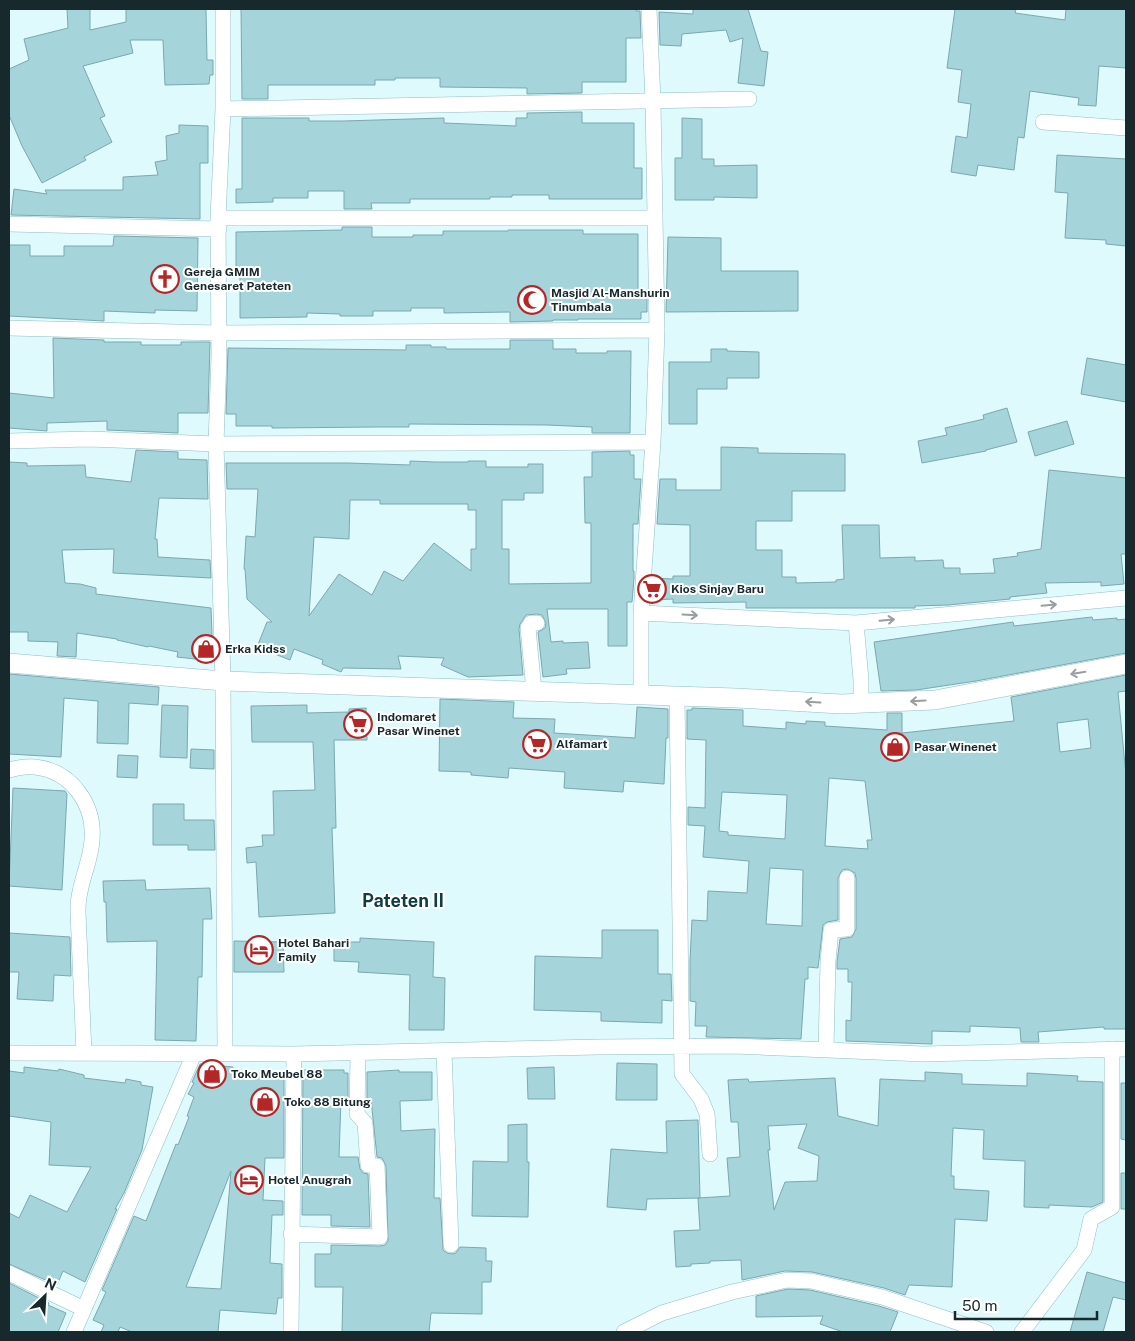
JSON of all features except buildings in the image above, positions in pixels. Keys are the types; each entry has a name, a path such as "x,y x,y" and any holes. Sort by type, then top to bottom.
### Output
{"street":[{"path":"223,9 223,108 219,224 216,444 223,681 225,1054"},
{"path":"641,695 641,612 653,442 658,330 649,9"},
{"path":"223,108 749,99"},
{"path":"1043,122 1126,128"},
{"path":"9,224 219,224 654,218"},
{"path":"9,328 218,333 658,330"},
{"path":"9,441 90,440 216,444 653,442"},
{"path":"641,612 856,623 1126,598"},
{"path":"534,691 528,628 531,623 537,623"},
{"path":"856,623 862,703"},
{"path":"9,663 223,681 862,703 935,700 1126,664"},
{"path":"677,696 682,1074 700,1098 707,1114 710,1154"},
{"path":"9,770 34,767 54,772 71,782 88,810 92,827 92,842 79,893 78,912 84,1053"},
{"path":"826,1050 830,930 847,929 847,878"},
{"path":"9,1053 294,1054 735,1046 923,1054 1119,1049 1112,1207 1091,1219 1084,1250 1022,1332"},
{"path":"444,1051 451,1245"},
{"path":"291,1234 380,1237 377,1166 368,1165 365,1123 357,1114 358,1053"},
{"path":"74,1332 194,1054"},
{"path":"291,1332 294,1054"},
{"path":"9,1272 84,1309"},
{"path":"624,1332 662,1312 732,1292 787,1280 811,1281 882,1296 986,1332"}],"place":[{"name":"Gereja GMIM Genesaret Pateten","path":"165,279"},
{"name":"Masjid Al-Manshurin Tinumbala","path":"532,300"},
{"name":"Kios Sinjay Baru","path":"652,589"},
{"name":"Erka Kidss","path":"206,649"},
{"name":"Indomaret Pasar Winenet","path":"358,724"},
{"name":"Alfamart","path":"537,744"},
{"name":"Pasar Winenet","path":"895,747"},
{"name":"Hotel Bahari Family","path":"259,950"},
{"name":"Toko Meubel 88","path":"212,1074"},
{"name":"Toko 88 Bitung","path":"265,1102"},
{"name":"Hotel Anugrah","path":"249,1180"}],"district":[{"name":"Pateten II","path":"403,901"}]}
